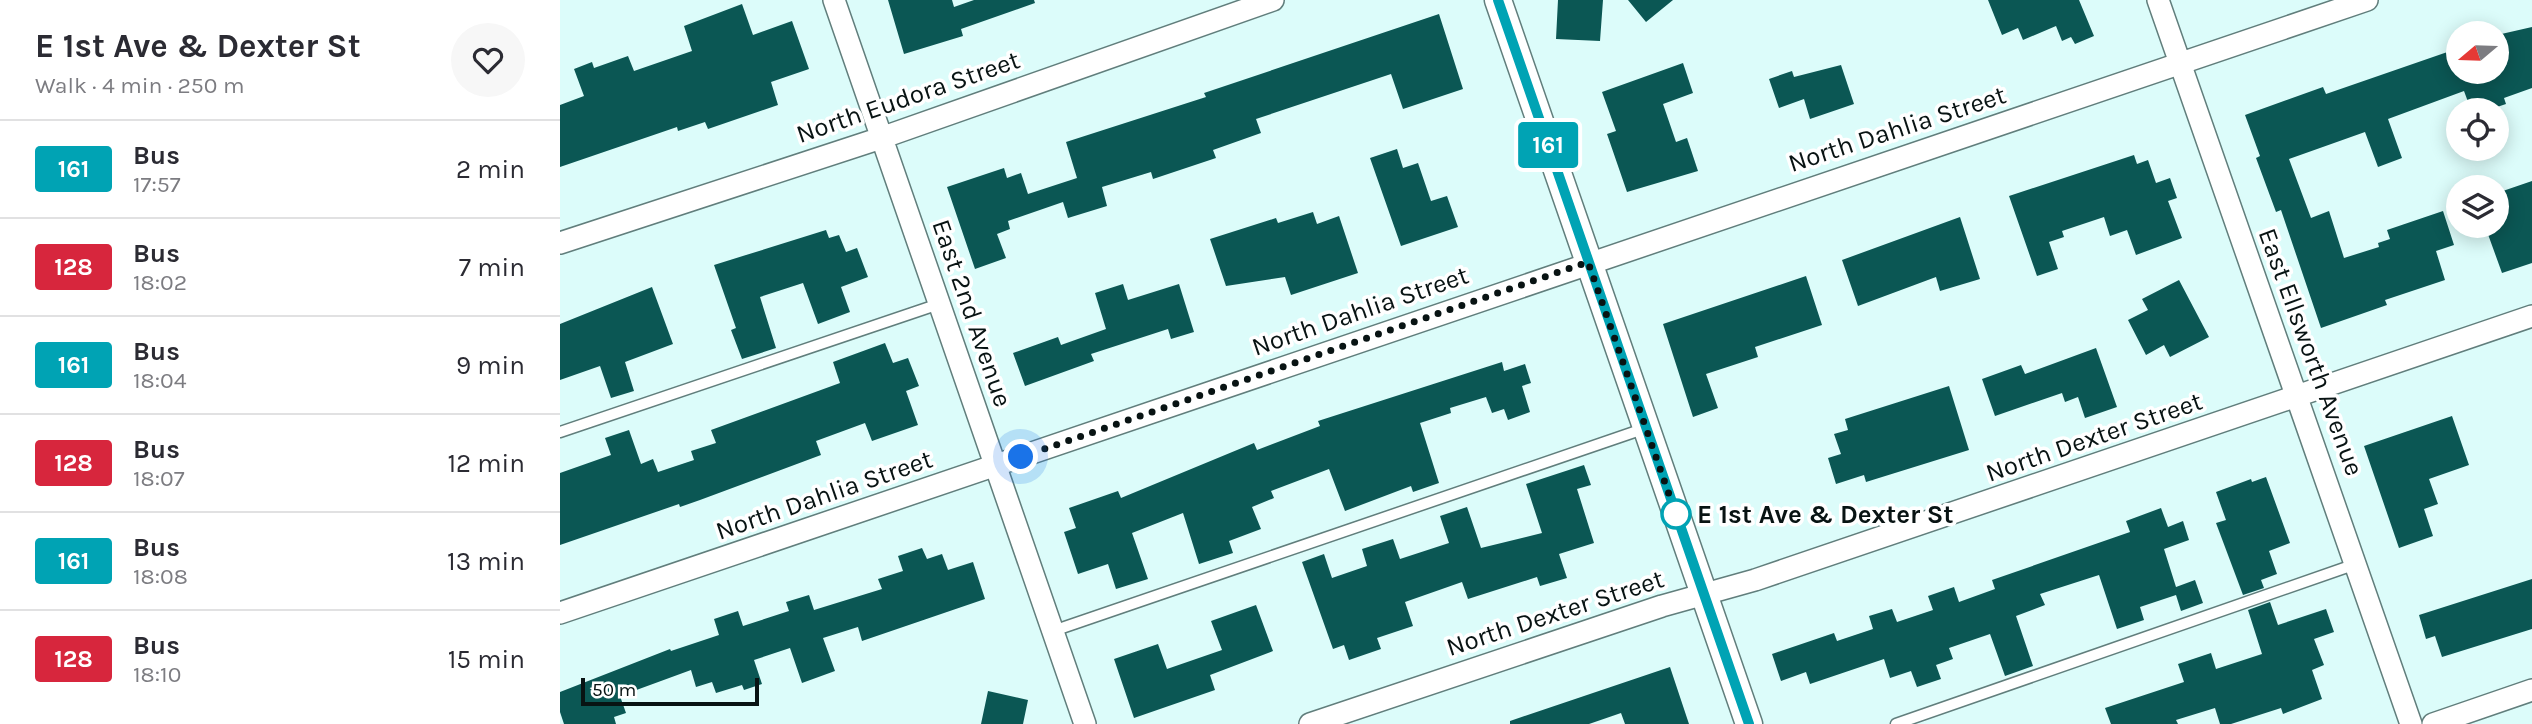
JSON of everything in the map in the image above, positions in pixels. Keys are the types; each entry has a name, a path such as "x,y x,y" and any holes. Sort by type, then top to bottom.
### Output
{"street":[{"name":"East 2nd Avenue","path":"834,0 1085,724"},
{"name":"North Eudora Street","path":"560,243 881,138 1273,0"},
{"path":"1498,0 1749,724"},
{"name":"East Ellsworth Avenue","path":"2158,0 2411,724"},
{"name":"North Dahlia Street","path":"560,613 1588,262 2367,0"},
{"name":"North Dexter Street","path":"1310,724 1704,594 1755,580 2298,398 2532,316"},
{"path":"2433,724 2532,690"}],"lane":[{"path":"560,432 939,304"},
{"path":"1053,631 1646,428"},
{"path":"1896,724 2357,564"}],"building":[{"path":"888,0 952,0 954,7 974,0 1034,0 1035,3 961,29 963,36 904,54"},
{"path":"1558,0 1603,0 1600,41 1556,39"},
{"path":"1628,0 1673,0 1646,22"},
{"path":"1988,0 2079,0 2094,36 2075,44 2071,37 2062,41 2056,26 2023,40 2018,28 2002,35"},
{"path":"742,4 753,35 792,21 809,69 771,82 778,105 708,129 705,122 678,131 677,127 560,167 560,105 584,96 574,69 592,62 594,68 628,56 634,71 692,51 684,26"},
{"path":"1439,14 1463,89 1403,109 1391,74 1256,119 1261,133 1213,150 1216,158 1153,179 1151,172 1102,187 1107,206 1068,218 1063,202 1008,221 1010,229 997,234 1006,258 975,269 947,187 1004,168 1007,178 1021,173 1028,194 1077,178 1066,142 1206,97 1204,93"},
{"path":"2532,27 2532,88 2504,98 2467,98 2464,91 2388,119 2402,158 2378,167 2365,132 2289,159 2311,218 2329,211 2344,258 2379,247 2378,243 2390,239 2387,230 2443,211 2446,238 2452,238 2454,245 2436,251 2445,280 2385,300 2387,305 2321,328 2281,210 2276,212 2256,158 2260,156 2245,115 2323,87 2326,94 2446,52 2446,84 2510,84 2510,32"},
{"path":"1683,63 1693,93 1663,104 1676,142 1687,138 1698,171 1627,192 1607,134 1616,131 1602,92"},
{"path":"1841,65 1854,104 1810,119 1804,99 1779,108 1769,79 1792,71 1794,77"},
{"path":"1397,149 1403,168 1418,163 1431,201 1447,196 1458,227 1401,246 1370,158"},
{"path":"2134,155 2137,164 2148,160 2156,183 2170,178 2177,198 2168,201 2182,238 2136,255 2127,230 2110,236 2104,217 2062,231 2064,237 2049,242 2058,269 2037,276 2009,196"},
{"path":"2532,181 2532,263 2502,273 2489,238 2509,238 2509,189"},
{"path":"1313,212 1317,224 1339,216 1358,273 1291,295 1285,277 1226,286 1210,239 1276,218 1278,223"},
{"path":"1960,217 1980,279 1940,291 1936,277 1858,306 1842,260"},
{"path":"826,230 829,238 839,235 846,252 857,248 868,277 841,287 850,312 818,324 803,283 760,297 776,348 742,359 731,330 736,328 714,265"},
{"path":"1806,276 1822,325 1755,347 1758,357 1706,374 1718,408 1693,417 1663,324"},
{"path":"2179,280 2209,337 2170,357 2164,345 2146,355 2128,320 2148,310 2142,299"},
{"path":"1123,284 1128,300 1179,284 1194,332 1171,339 1168,329 1091,354 1094,361 1025,386 1013,353 1058,337 1061,345 1106,329 1095,293"},
{"path":"652,287 673,344 625,362 634,391 611,398 600,366 560,380 560,324"},
{"path":"885,343 893,363 908,358 919,386 906,391 918,425 872,441 865,423 816,441 821,455 680,507 679,504 560,545 560,473 611,455 605,438 629,430 641,464 653,459 658,472 694,460 691,451 716,443 711,430 840,383 833,362"},
{"path":"2096,348 2117,407 2085,418 2078,397 2065,402 2062,393 1995,416 1982,379 2021,365 2025,374"},
{"path":"1502,362 1504,371 1525,364 1531,383 1522,386 1530,412 1508,420 1504,409 1492,413 1486,397 1450,408 1451,413 1420,423 1439,483 1413,492 1411,486 1345,511 1329,469 1271,491 1274,498 1252,507 1261,529 1229,541 1233,553 1199,564 1183,513 1132,533 1148,579 1116,589 1108,564 1078,574 1064,532 1076,528 1069,508 1118,491 1121,498 1254,443 1257,450 1320,426 1318,421"},
{"path":"1949,386 1969,450 1866,482 1864,475 1836,484 1828,458 1841,454 1834,434 1848,430 1845,419"},
{"path":"2452,416 2469,465 2429,479 2438,504 2424,509 2433,536 2399,548 2364,446"},
{"path":"1584,465 1591,485 1577,489 1594,543 1559,554 1567,578 1540,586 1537,577 1468,599 1462,582 1405,602 1413,626 1377,638 1381,649 1349,660 1344,645 1333,649 1302,562 1324,554 1332,578 1367,566 1362,549 1393,539 1400,559 1449,543 1440,516 1467,507 1481,548 1542,533 1526,484"},
{"path":"2266,477 2290,543 2269,551 2277,574 2261,580 2264,588 2243,595 2216,523 2226,520 2216,492 2251,479 2252,482"},
{"path":"2161,508 2168,527 2183,521 2189,540 2164,549 2176,587 2195,580 2203,603 2181,611 2176,595 2140,607 2144,620 2117,629 2099,575 2040,594 2045,605 2016,616 2033,666 2005,676 1990,634 1949,648 1953,659 1936,665 1941,679 1917,687 1911,671 1890,678 1884,659 1810,684 1806,672 1781,681 1772,654 1834,633 1837,641 1873,629 1869,616 1892,609 1897,622 1933,610 1928,596 1954,587 1959,602 1995,589 1992,580 2130,532 2126,521"},
{"path":"922,548 927,559 942,554 948,570 973,562 985,599 862,641 858,627 823,638 835,671 802,683 790,648 754,660 762,684 744,690 742,685 716,693 712,682 696,687 691,670 620,696 626,713 614,717 616,724 564,724 560,712 560,692 670,649 671,651 719,635 714,619 738,611 743,626 789,611 786,602 809,595 814,610 882,589 878,579 903,571 898,556"},
{"path":"2532,579 2532,629 2442,657 2435,636 2426,639 2419,615"},
{"path":"2270,602 2278,625 2326,609 2334,632 2314,639 2324,665 2312,670 2322,699 2283,714 2281,708 2231,724 2220,724 2215,708 2176,720 2178,724 2111,724 2105,708 2184,682 2178,664 2211,653 2216,669 2262,654 2248,610"},
{"path":"1256,605 1273,651 1210,675 1215,690 1134,718 1114,659 1158,644 1167,669 1222,650 1211,621"},
{"path":"1670,667 1689,724 1625,724 1621,713 1589,724 1510,724 1510,721"},
{"path":"988,691 1028,700 1023,724 981,724"}],"bus line":[{"name":"161","path":"1498,0 1749,724"}],"place":[{"name":"E 1st Ave & Dexter St","path":"1676,514"}],"route":[{"path":"1021,457 1588,262 1679,523 1676,514"}]}
